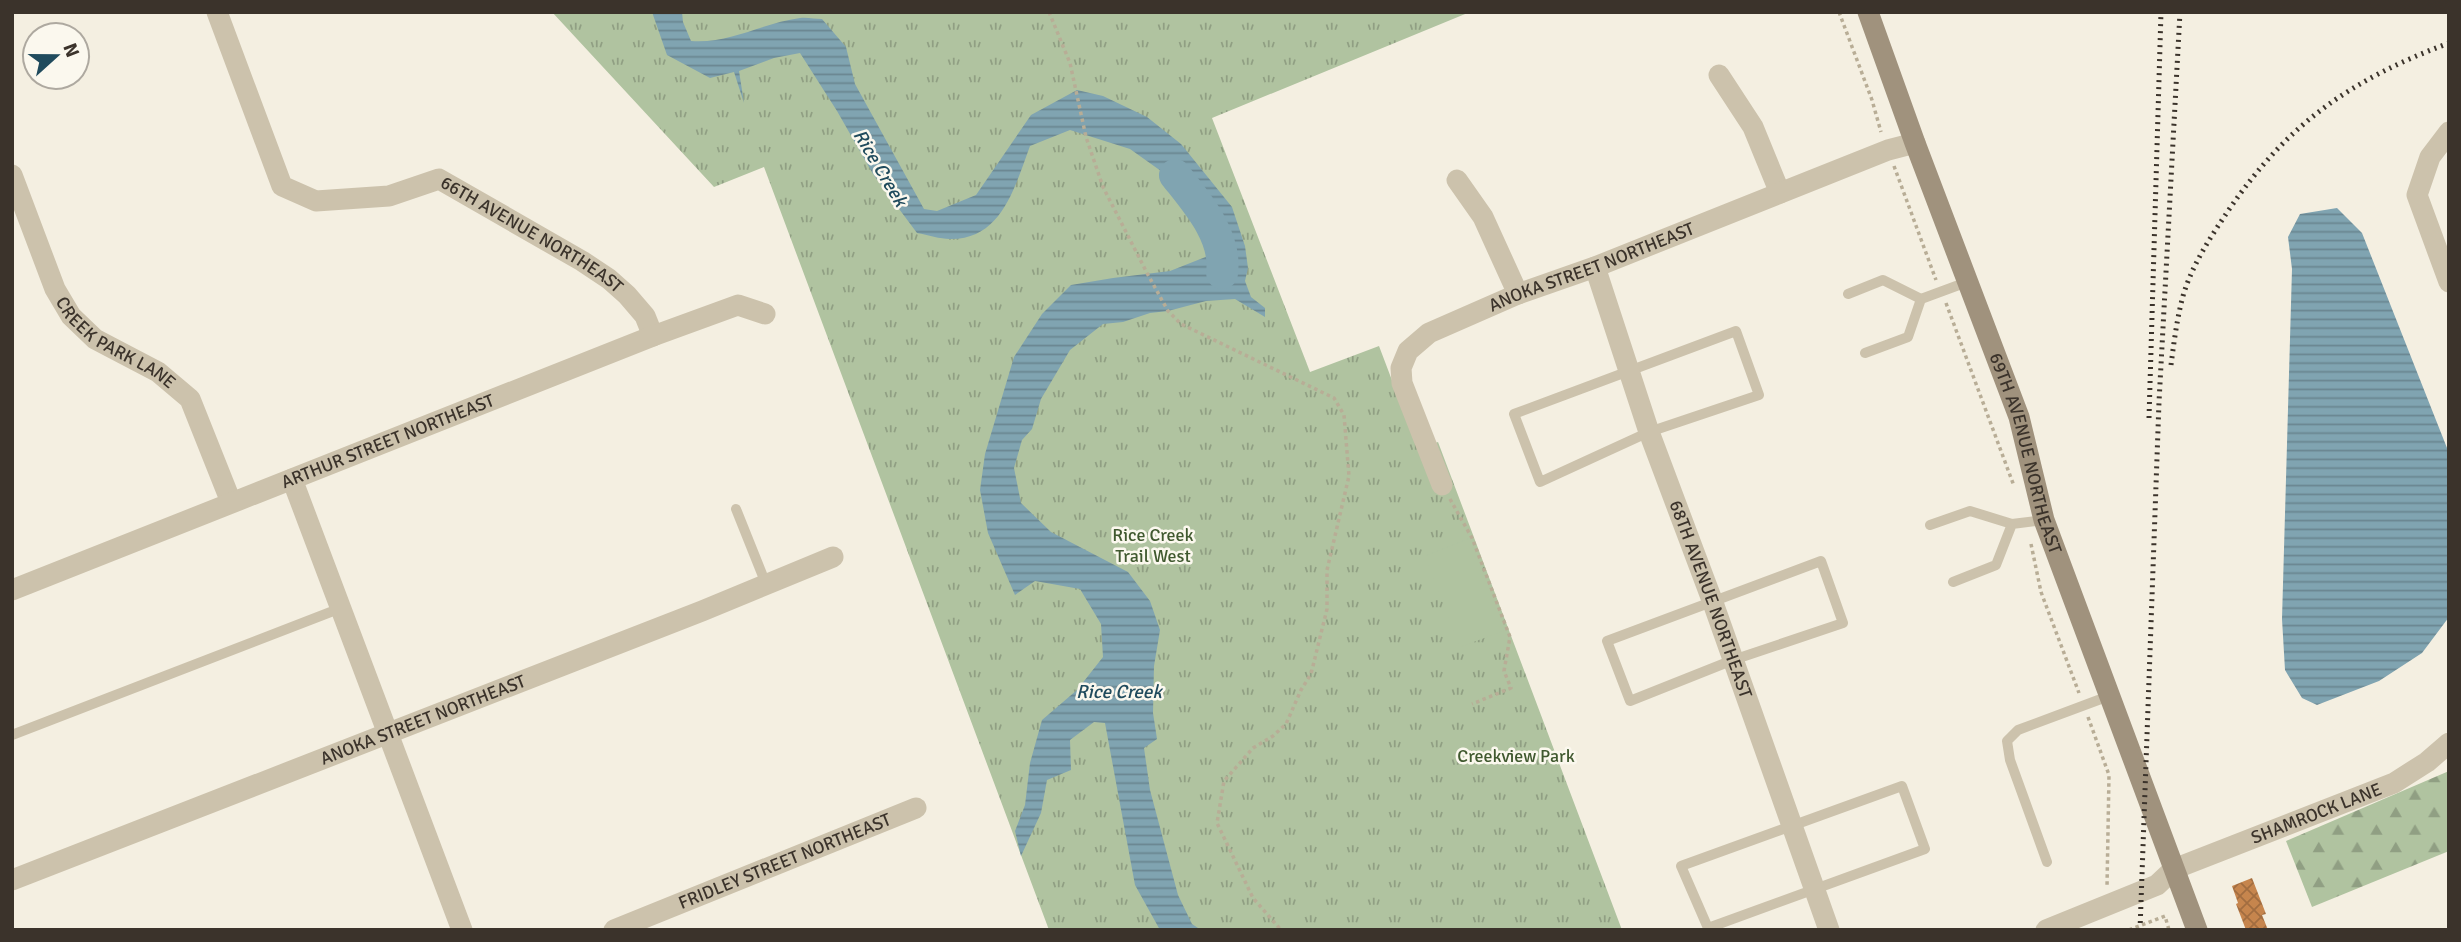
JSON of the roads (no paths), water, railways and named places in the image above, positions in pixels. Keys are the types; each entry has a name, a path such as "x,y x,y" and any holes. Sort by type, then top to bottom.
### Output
{"street":[{"name":"66TH AVENUE NORTHEAST","path":"217,12 282,186 316,201 389,196 439,179 609,279 645,316 653,336"},
{"name":"69TH AVENUE NORTHEAST","path":"1868,12 1914,143 2019,417 2035,521 2109,696 2197,930"},
{"path":"1719,75 1753,127 1780,193"},
{"path":"2449,132 2430,157 2417,195 2449,282"},
{"name":"ANOKA STREET NORTHEAST","path":"1442,485 1402,383 1401,368 1408,351 1429,333 1518,294 1595,267 1888,150 1914,143"},
{"name":"CREEK PARK LANE","path":"12,176 55,289 71,316 95,339 158,373 190,399 231,502"},
{"path":"1457,180 1483,217 1518,294"},
{"name":"68TH AVENUE NORTHEAST","path":"1595,267 1649,432 1712,600 1829,930"},
{"name":"ARTHUR STREET NORTHEAST","path":"12,590 653,336 738,305 765,314"},
{"path":"292,479 462,930"},
{"name":"ANOKA STREET NORTHEAST","path":"12,880 833,557"},
{"name":"SHAMROCK LANE","path":"2047,930 2157,885 2174,869 2394,783 2427,762 2449,743"},
{"name":"FRIDLEY STREET NORTHEAST","path":"614,930 916,808"}],"lane":[{"path":"1848,294 1883,280 1921,299 1968,282"},
{"path":"1865,353 1908,337 1921,299"},
{"path":"1735,331 1759,395 1649,432 1540,482 1514,414 1628,370 1735,331"},
{"path":"736,509 766,584"},
{"path":"1930,525 1970,511 2012,524 2035,521"},
{"path":"1953,582 1996,565 2012,524"},
{"path":"1821,561 1843,623 1733,660 1630,701 1606,640 1821,561"},
{"path":"12,736 341,608"},
{"path":"2047,862 2010,760 2007,741 2018,730 2109,696"},
{"path":"1902,786 1925,849 1816,888 1708,928 1681,866 1902,786"}],"water":[{"name":"Rice Creek","path":"652,12 682,12 691,41 719,39 800,18 822,19 846,47 855,84 924,209 937,211 976,195 1031,115 1077,90 1103,96 1147,117 1181,144 1232,207 1245,246 1248,268 1245,281 1251,297 1265,308 1265,317 1235,299 1206,301 1150,313 1123,322 1103,324 1070,350 1041,399 1032,429 1022,440 1014,468 1021,503 1051,532 1128,572 1150,601 1160,630 1154,666 1153,713 1157,739 1144,748 1150,790 1178,895 1192,924 1201,930 1160,930 1135,885 1105,723 1094,722 1070,740 1071,770 1047,780 1041,813 1021,856 1015,831 1025,805 1030,763 1042,720 1077,690 1103,657 1101,624 1080,589 1035,581 1015,595 988,533 980,490 985,454 1014,357 1042,314 1071,285 1170,271 1208,256 1217,235 1200,206 1168,176 1130,149 1070,130 1030,146 1004,208 982,231 968,237 950,239 917,233 873,174 800,53 774,58 739,71 744,103 734,72 710,78 667,55"},
{"path":"2337,208 2362,233 2449,453 2449,617 2422,653 2379,681 2317,705 2302,698 2285,670 2282,619 2292,269 2288,237 2300,214"}],"waterway":[{"name":"Rice Creek","path":"1175,175 1201,209 1215,233 1220,246 1222,273"}],"railway":[{"path":"2149,418 2161,12"},
{"path":"2140,930 2159,402 2180,12"},
{"path":"2171,365 2181,304 2196,263 2228,211 2274,153 2298,129 2351,89 2381,72 2449,43"}],"park label":[{"name":"Rice Creek Trail West","path":"1153,545"},
{"name":"Creekview Park","path":"1516,756"}]}
